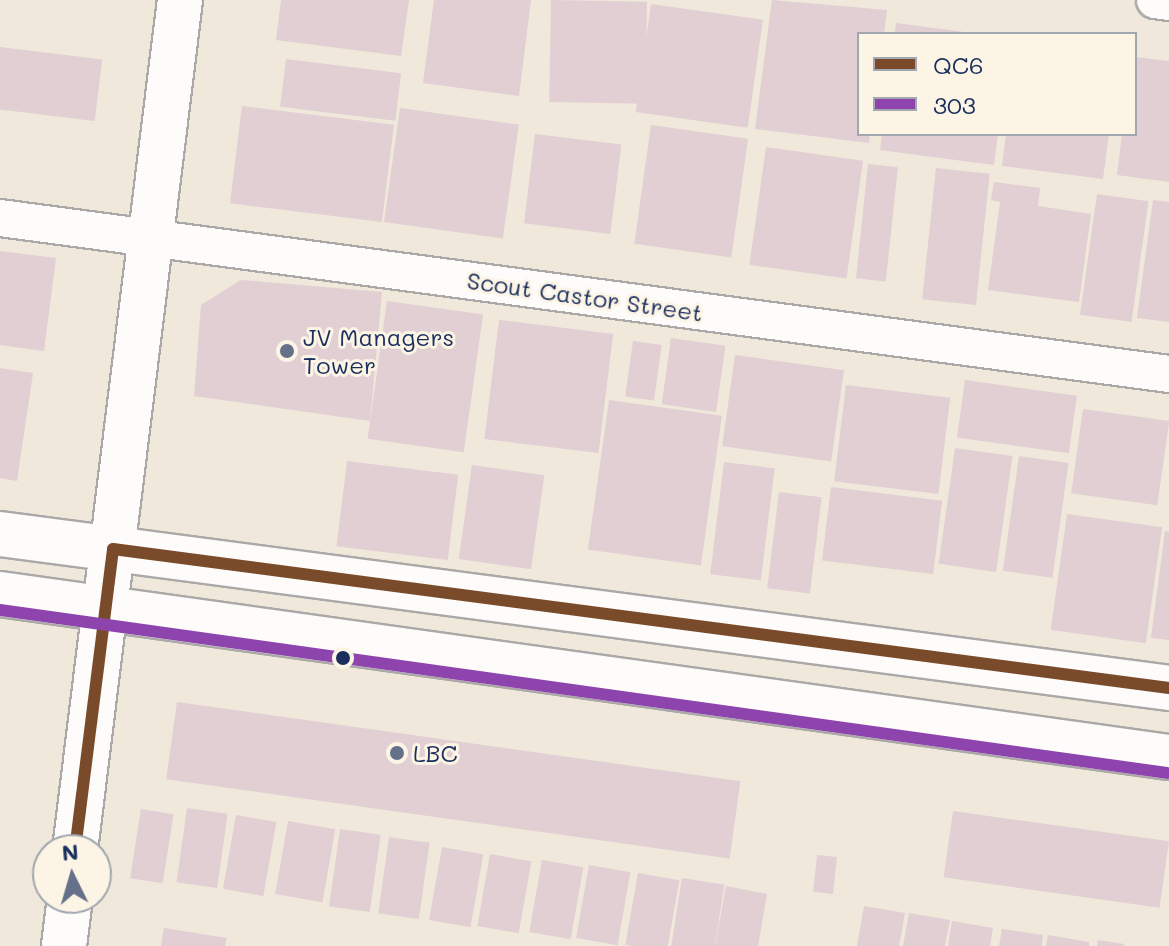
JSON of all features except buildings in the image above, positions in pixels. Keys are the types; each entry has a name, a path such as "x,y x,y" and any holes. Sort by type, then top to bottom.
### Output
{"main road":[{"path":"77,834 180,0"},
{"path":"0,534 1169,688"},
{"path":"0,594 1169,757"},
{"path":"64,946 68,914"}],"street":[{"path":"1155,0 1169,2"},
{"name":"Scout Castor Street","path":"0,218 1169,374"}],"transit line":[{"name":"QC6","path":"77,834 113,549 1169,688"},
{"name":"303","path":"0,610 1167,773"}],"place":[{"name":"JV Managers Tower","path":"287,351"},
{"name":"LBC","path":"397,753"}]}
